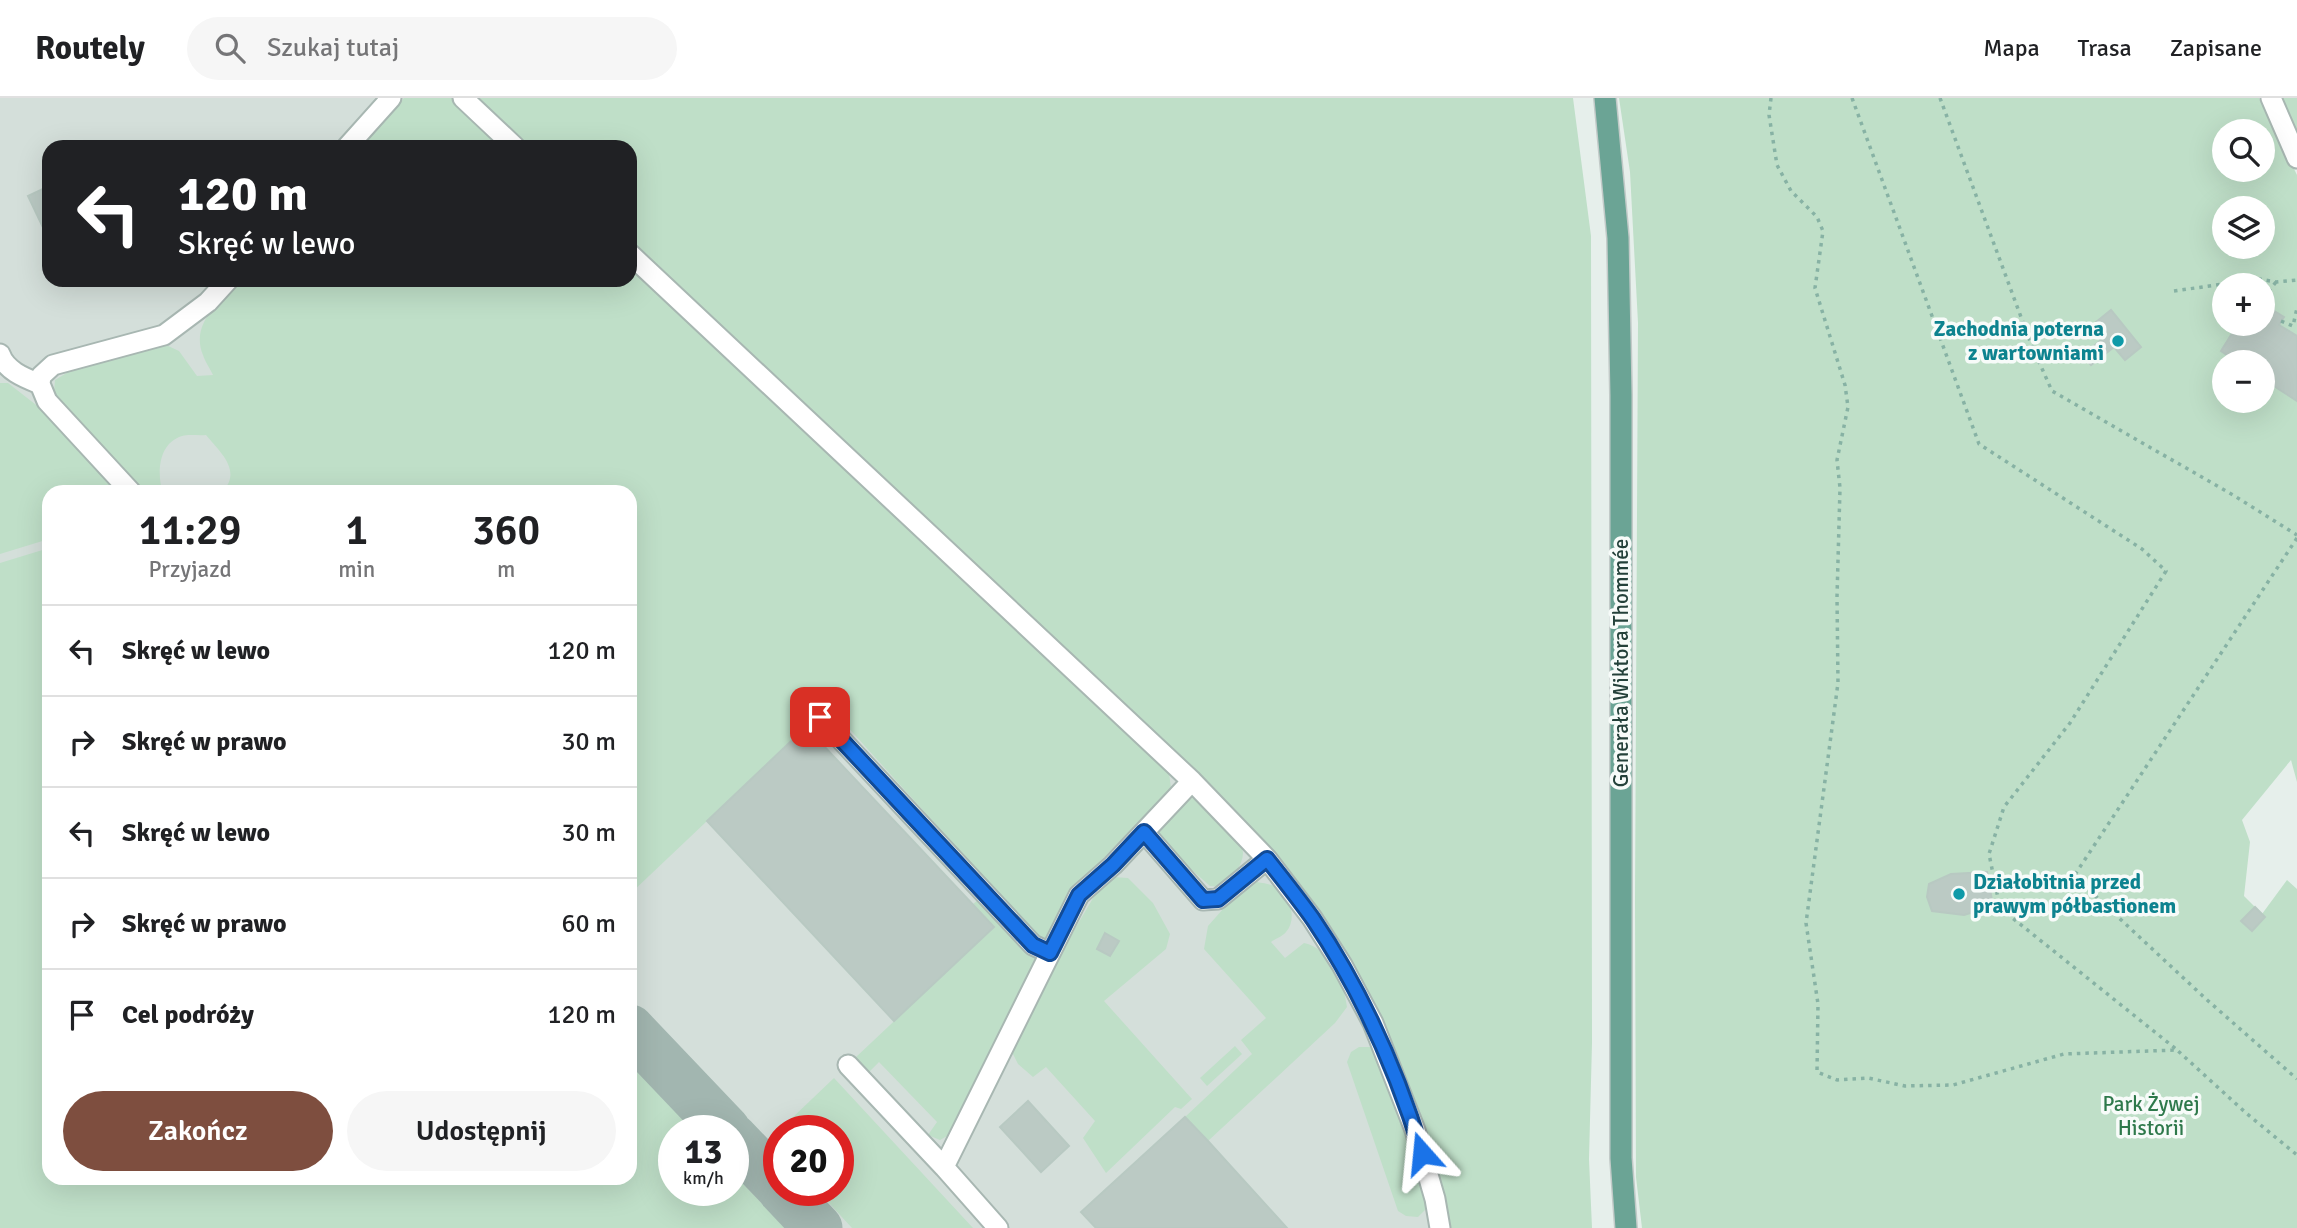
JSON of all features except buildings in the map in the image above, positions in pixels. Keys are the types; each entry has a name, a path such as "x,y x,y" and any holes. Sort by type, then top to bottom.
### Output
{"main road":[{"name":"Generała Wiktora Thommée","path":"1605,98 1618,239 1621,382 1621,1130 1626,1228"}],"street":[{"path":"353,140 391,98"},
{"path":"463,98 508,140"},
{"path":"2271,98 2297,158"},
{"path":"637,261 1192,781 1267,859 1312,918 1342,965 1373,1023 1415,1130 1435,1199 1440,1228"},
{"path":"125,485 47,401 40,384 41,376 53,365 164,335 208,302 222,287"},
{"path":"0,354 1,359 19,375 40,384"},
{"path":"820,717 1033,945 1050,953"},
{"path":"944,1167 1079,895 1113,865 1192,781"},
{"path":"1144,832 1203,900 1218,899 1267,859"},
{"path":"848,1065 998,1228"}],"path":[{"path":"1771,98 1769,115 1777,165 1791,191 1817,217 1823,231 1815,288 1845,385 1848,407 1837,460 1840,488 1838,683 1806,923 1818,1004 1817,1072 1837,1080 1868,1078 1905,1086 1953,1085 2064,1054 2177,1050"},
{"path":"1852,98 1979,444 2142,549 2166,571 2070,723 2004,807 1989,854 2000,908 2177,1050 2246,1114 2297,1155"},
{"path":"1940,98 2031,344 2052,391 2233,495 2297,537 2074,876 2297,1079"},
{"path":"2175,291 2259,279 2276,282 2297,280"},
{"path":"2281,321 2293,326 2297,307"}],"shaded area":[{"path":"0,98 518,98 563,140 42,140 42,287 637,287 637,211 1372,901 1479,1228 0,1228"}],"green space":[{"path":"404,98 452,98 497,140 366,140"},
{"path":"477,98 1573,98 1591,236 1592,1043 1589,1159 1592,1228 1449,1228 1439,1172 1421,1117 1398,1063 1338,946 1309,898 1282,861 1227,802 637,249 637,140 522,140"},
{"name":"Park Żywej Historii","path":"1619,98 2259,98 2269,119 2212,119 2212,182 2275,182 2275,130 2297,175 2297,782 2291,760 2242,820 2250,842 2244,896 2262,914 2287,880 2297,889 2297,1228 1642,1228 1636,1177 1638,323 1630,172"},
{"path":"2280,98 2297,98 2297,136"},
{"path":"637,273 1169,773 1171,788 1071,892 1043,943 826,703 800,733 637,887 637,485 227,485 230,469 223,455 206,435 188,435 174,440 164,451 160,466 161,485 136,485 64,410 54,392 55,380 70,371 166,345 179,351 197,376 213,375 203,355 200,333 216,305 233,287 637,287"},
{"path":"0,383 8,383 49,415 59,430 113,485 42,485 42,541 0,554"},
{"path":"42,550 42,1185 637,1185 637,1071 679,1115 658,1115 658,1206 749,1206 749,1190 785,1228 0,1228 0,563"},
{"path":"1196,798 1237,839 1243,853 1237,871 1225,887 1210,886 1158,840 1157,831 1183,799"},
{"path":"1113,877 1128,878 1153,903 1170,934 1166,949 1104,1001 1192,1099 1181,1109 1175,1107 1106,1173 1083,1138 1095,1121 1046,1067 1033,1077 1018,1064 1012,1052 1043,983 1099,888"},
{"path":"1257,882 1280,890 1288,900 1292,913 1290,926 1285,933 1271,942 1285,958 1304,943 1321,952 1339,978 1347,1007 1335,1023 1208,1141 1185,1117 1252,1054 1241,1040 1266,1018 1204,949 1208,926 1238,892"},
{"path":"982,897 1036,957 949,1135 940,1140 928,1135 937,1122 879,1062 868,1073 855,1058 994,927 973,904"},
{"path":"1235,1046 1242,1054 1207,1086 1200,1078"},
{"path":"1359,1047 1370,1047 1376,1051 1425,1193 1426,1209 1418,1217 1406,1216 1398,1211 1347,1062 1351,1052"},
{"path":"834,1078 973,1228 852,1228 832,1206 854,1206 854,1115 795,1115"}],"taxiway":[{"path":"637,1036 712,1115"},
{"path":"749,1155 763,1169"},
{"path":"797,1206 818,1228"}],"place":[{"name":"Zachodnia poterna z wartowniami","path":"2118,341"},
{"name":"Działobitnia przed prawym półbastionem","path":"1959,894"}],"route":[{"path":"820,717 1033,945 1050,953 1079,895 1113,865 1144,832 1203,900 1218,899 1267,859 1312,918 1342,965 1373,1023 1422,1153"}]}
